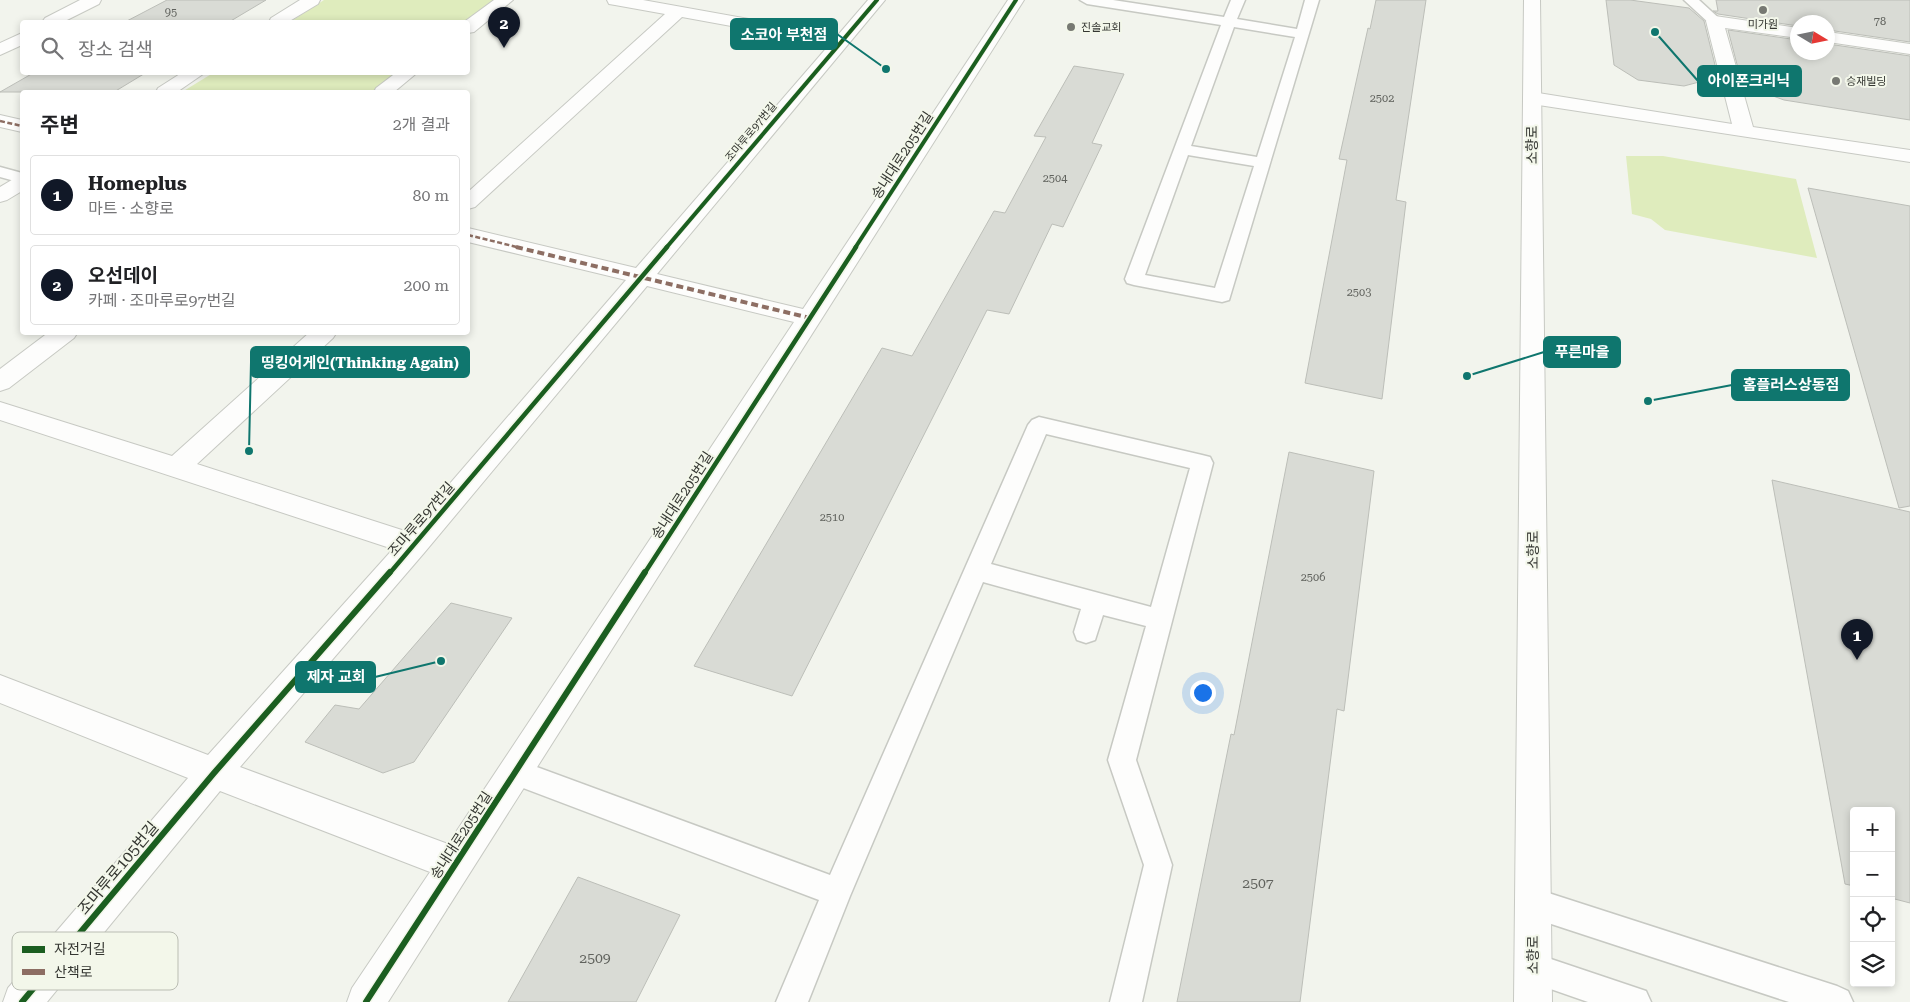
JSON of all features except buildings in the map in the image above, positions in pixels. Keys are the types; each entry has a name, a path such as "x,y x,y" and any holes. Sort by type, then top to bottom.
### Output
{"street":[{"path":"55,20 92,0"},
{"path":"279,20 312,0"},
{"path":"470,26 505,0"},
{"path":"615,0 842,41"},
{"name":"조마루로97번길","path":"214,774 414,545 877,0"},
{"name":"송내대로205번길","path":"366,1002 1016,0"},
{"name":"소향로","path":"1532,0 1533,985"},
{"path":"470,201 678,11"},
{"path":"1744,132 1715,21 1790,32"},
{"path":"1835,38 1910,49"},
{"path":"0,50 20,39"},
{"path":"168,90 192,75"},
{"path":"386,90 405,75"},
{"path":"1532,98 1907,156"},
{"path":"0,121 20,126"},
{"path":"0,196 20,183"},
{"path":"470,235 810,318"},
{"path":"0,382 62,335"},
{"path":"176,468 322,335"},
{"name":"조마루로97번길","path":"0,411 414,545"},
{"path":"0,689 214,774 456,864"},
{"name":"조마루로105번길","path":"81,932 214,774"},
{"name":"조마루로105번길","path":"22,1002 32,990"}],"lane":[{"path":"1087,0 1229,22 1269,24 1303,34"},
{"path":"1238,0 1134,279 1222,296 1312,0"},
{"path":"1691,0 1715,21"},
{"path":"1182,149 1263,163"},
{"path":"1220,172 1225,156"},
{"path":"0,172 20,177"},
{"path":"792,1002 975,570 1039,425 1202,463 1122,760 1158,866 1126,1002"},
{"path":"975,570 1160,620"},
{"path":"1086,632 1095,602"},
{"path":"516,772 838,892"},
{"path":"1533,903 1837,1002"},
{"path":"1533,985 1636,1002"}],"green space":[{"path":"324,0 494,0 467,20 293,20"},
{"path":"210,75 395,75 374,90 185,90"},
{"path":"1626,156 1663,156 1796,179 1817,258 1665,230 1651,219 1632,214"}],"marked path":[{"path":"0,121 20,126"},
{"path":"470,235 810,318"}],"cycle path":[{"path":"81,932 214,773 414,545 877,0"},
{"path":"366,1002 1016,0"},
{"path":"22,1002 32,990"}],"place":[{"name":"미가원","path":"1763,10"},
{"name":"진솔교회","path":"1071,27"},
{"name":"아이폰크리닉","path":"1655,32"},
{"name":"오선데이","path":"504,48"},
{"name":"소코아 부천점","path":"886,69"},
{"name":"승재빌딩","path":"1836,81"},
{"name":"푸른마을","path":"1467,376"},
{"name":"홈플러스상동점","path":"1648,401"},
{"name":"띵킹어게인(Thinking Again)","path":"249,451"},
{"name":"Homeplus","path":"1857,660"},
{"name":"제자 교회","path":"441,661"}]}
